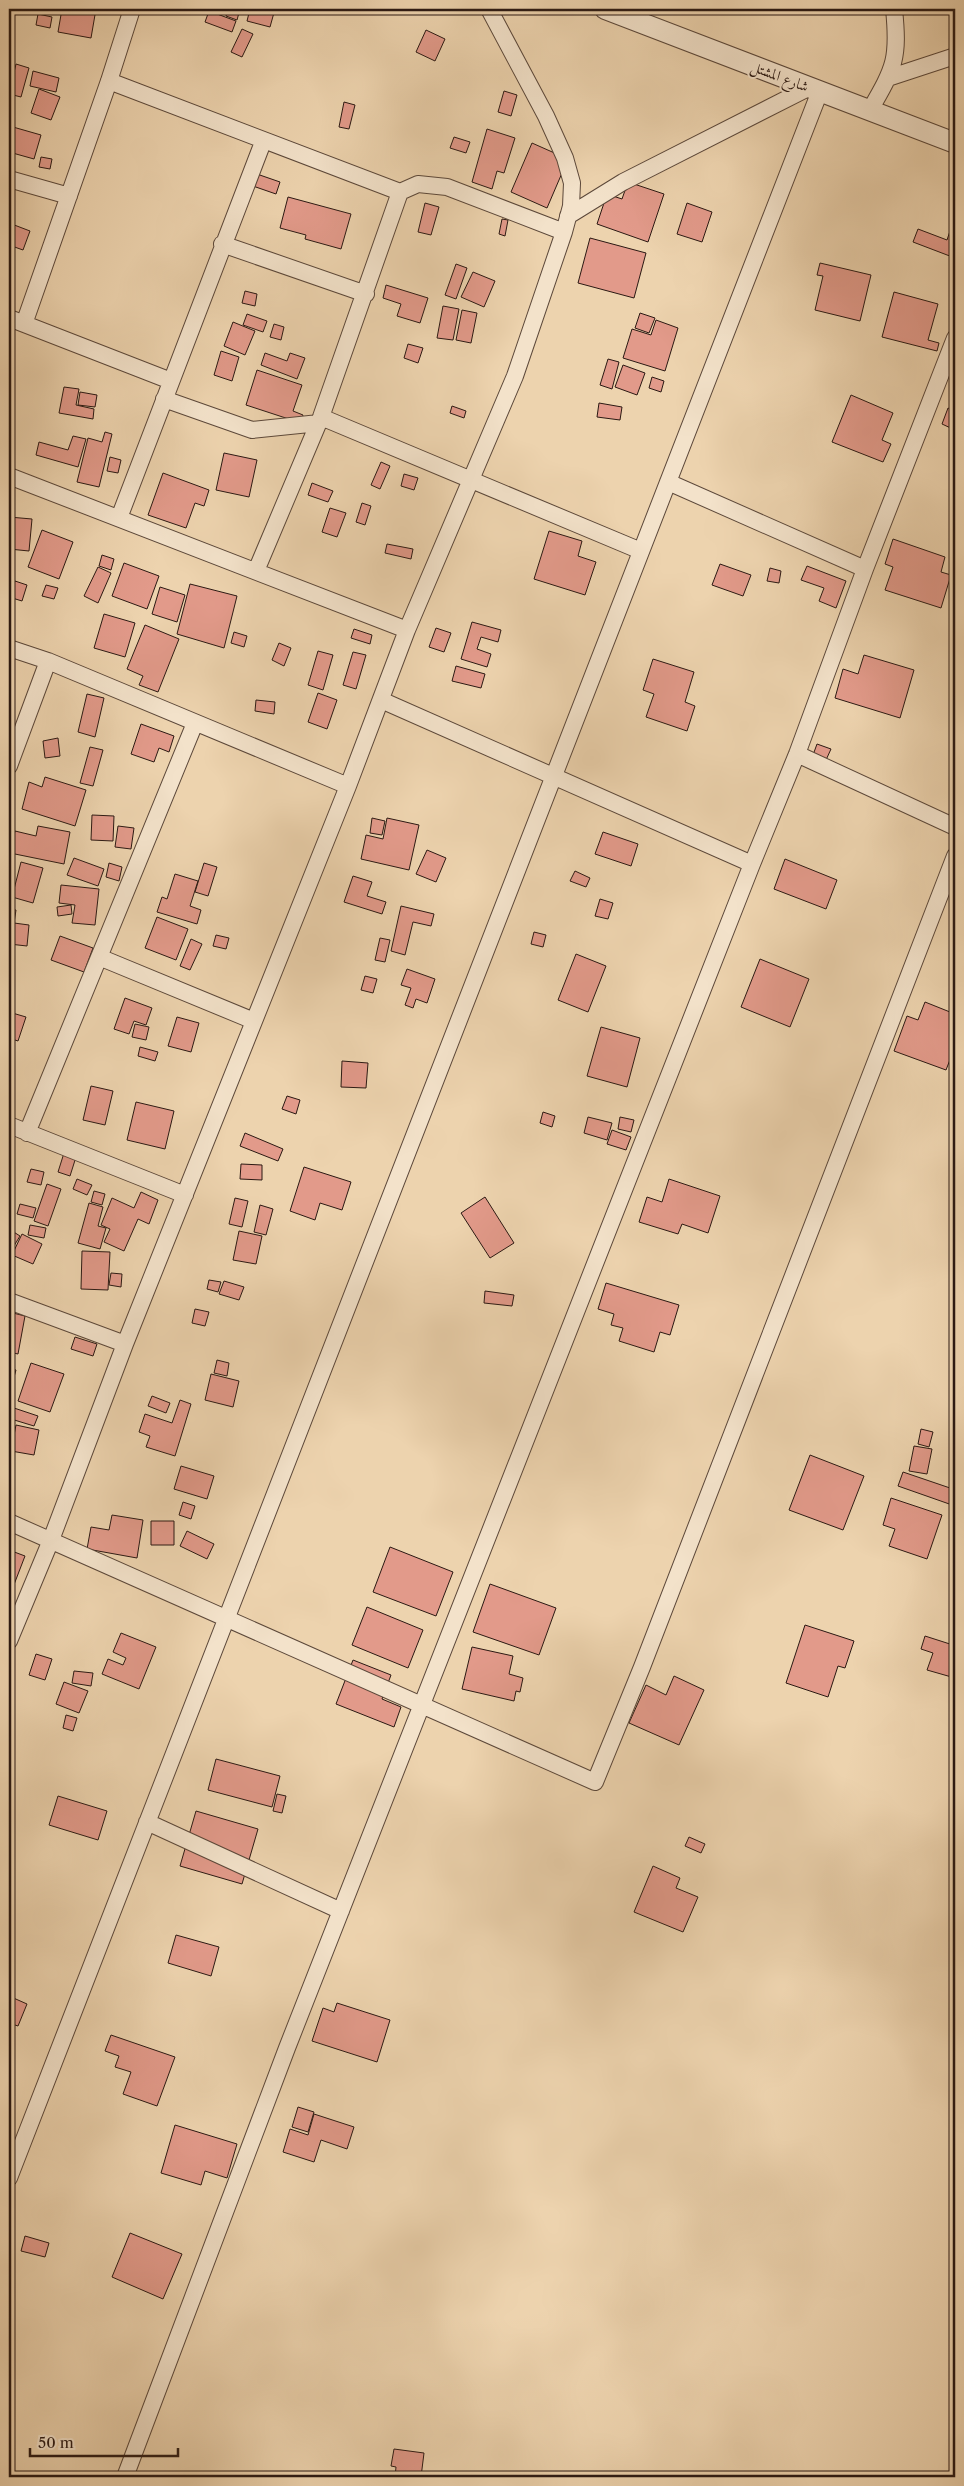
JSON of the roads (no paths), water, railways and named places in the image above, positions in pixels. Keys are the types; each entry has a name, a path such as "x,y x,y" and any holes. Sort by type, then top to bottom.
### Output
{"street":[{"path":"132,9 110,82 69,196 16,321 171,381"},
{"path":"9,1641 51,1540 125,1344 348,786 407,630 515,376 566,224 572,184 565,158 546,116 489,9"},
{"name":"شارع المشتل","path":"605,9 955,143"},
{"path":"870,110 894,64 898,39 894,9"},
{"path":"888,78 955,56"},
{"path":"110,82 263,142 400,192 418,184 447,187 566,224"},
{"path":"566,224 654,166 815,89"},
{"path":"9,2178 668,482 815,89"},
{"path":"119,518 222,244 263,142"},
{"path":"9,179 69,196"},
{"path":"256,571 320,420 366,294 400,192"},
{"path":"222,244 366,294"},
{"path":"125,2477 341,1911 752,864 797,754 865,569 955,338"},
{"path":"164,399 252,430 320,420 471,479 641,551"},
{"path":"9,476 407,630"},
{"path":"668,482 865,569"},
{"path":"9,648 48,661 348,786"},
{"path":"9,766 48,661"},
{"path":"381,700 752,864"},
{"path":"27,1133 195,723"},
{"path":"797,754 955,827"},
{"path":"9,1522 227,1617 595,1782 642,1668 955,856"},
{"path":"99,957 254,1021"},
{"path":"9,1125 185,1195"},
{"path":"9,1301 125,1344"},
{"path":"147,1822 341,1911"}]}
